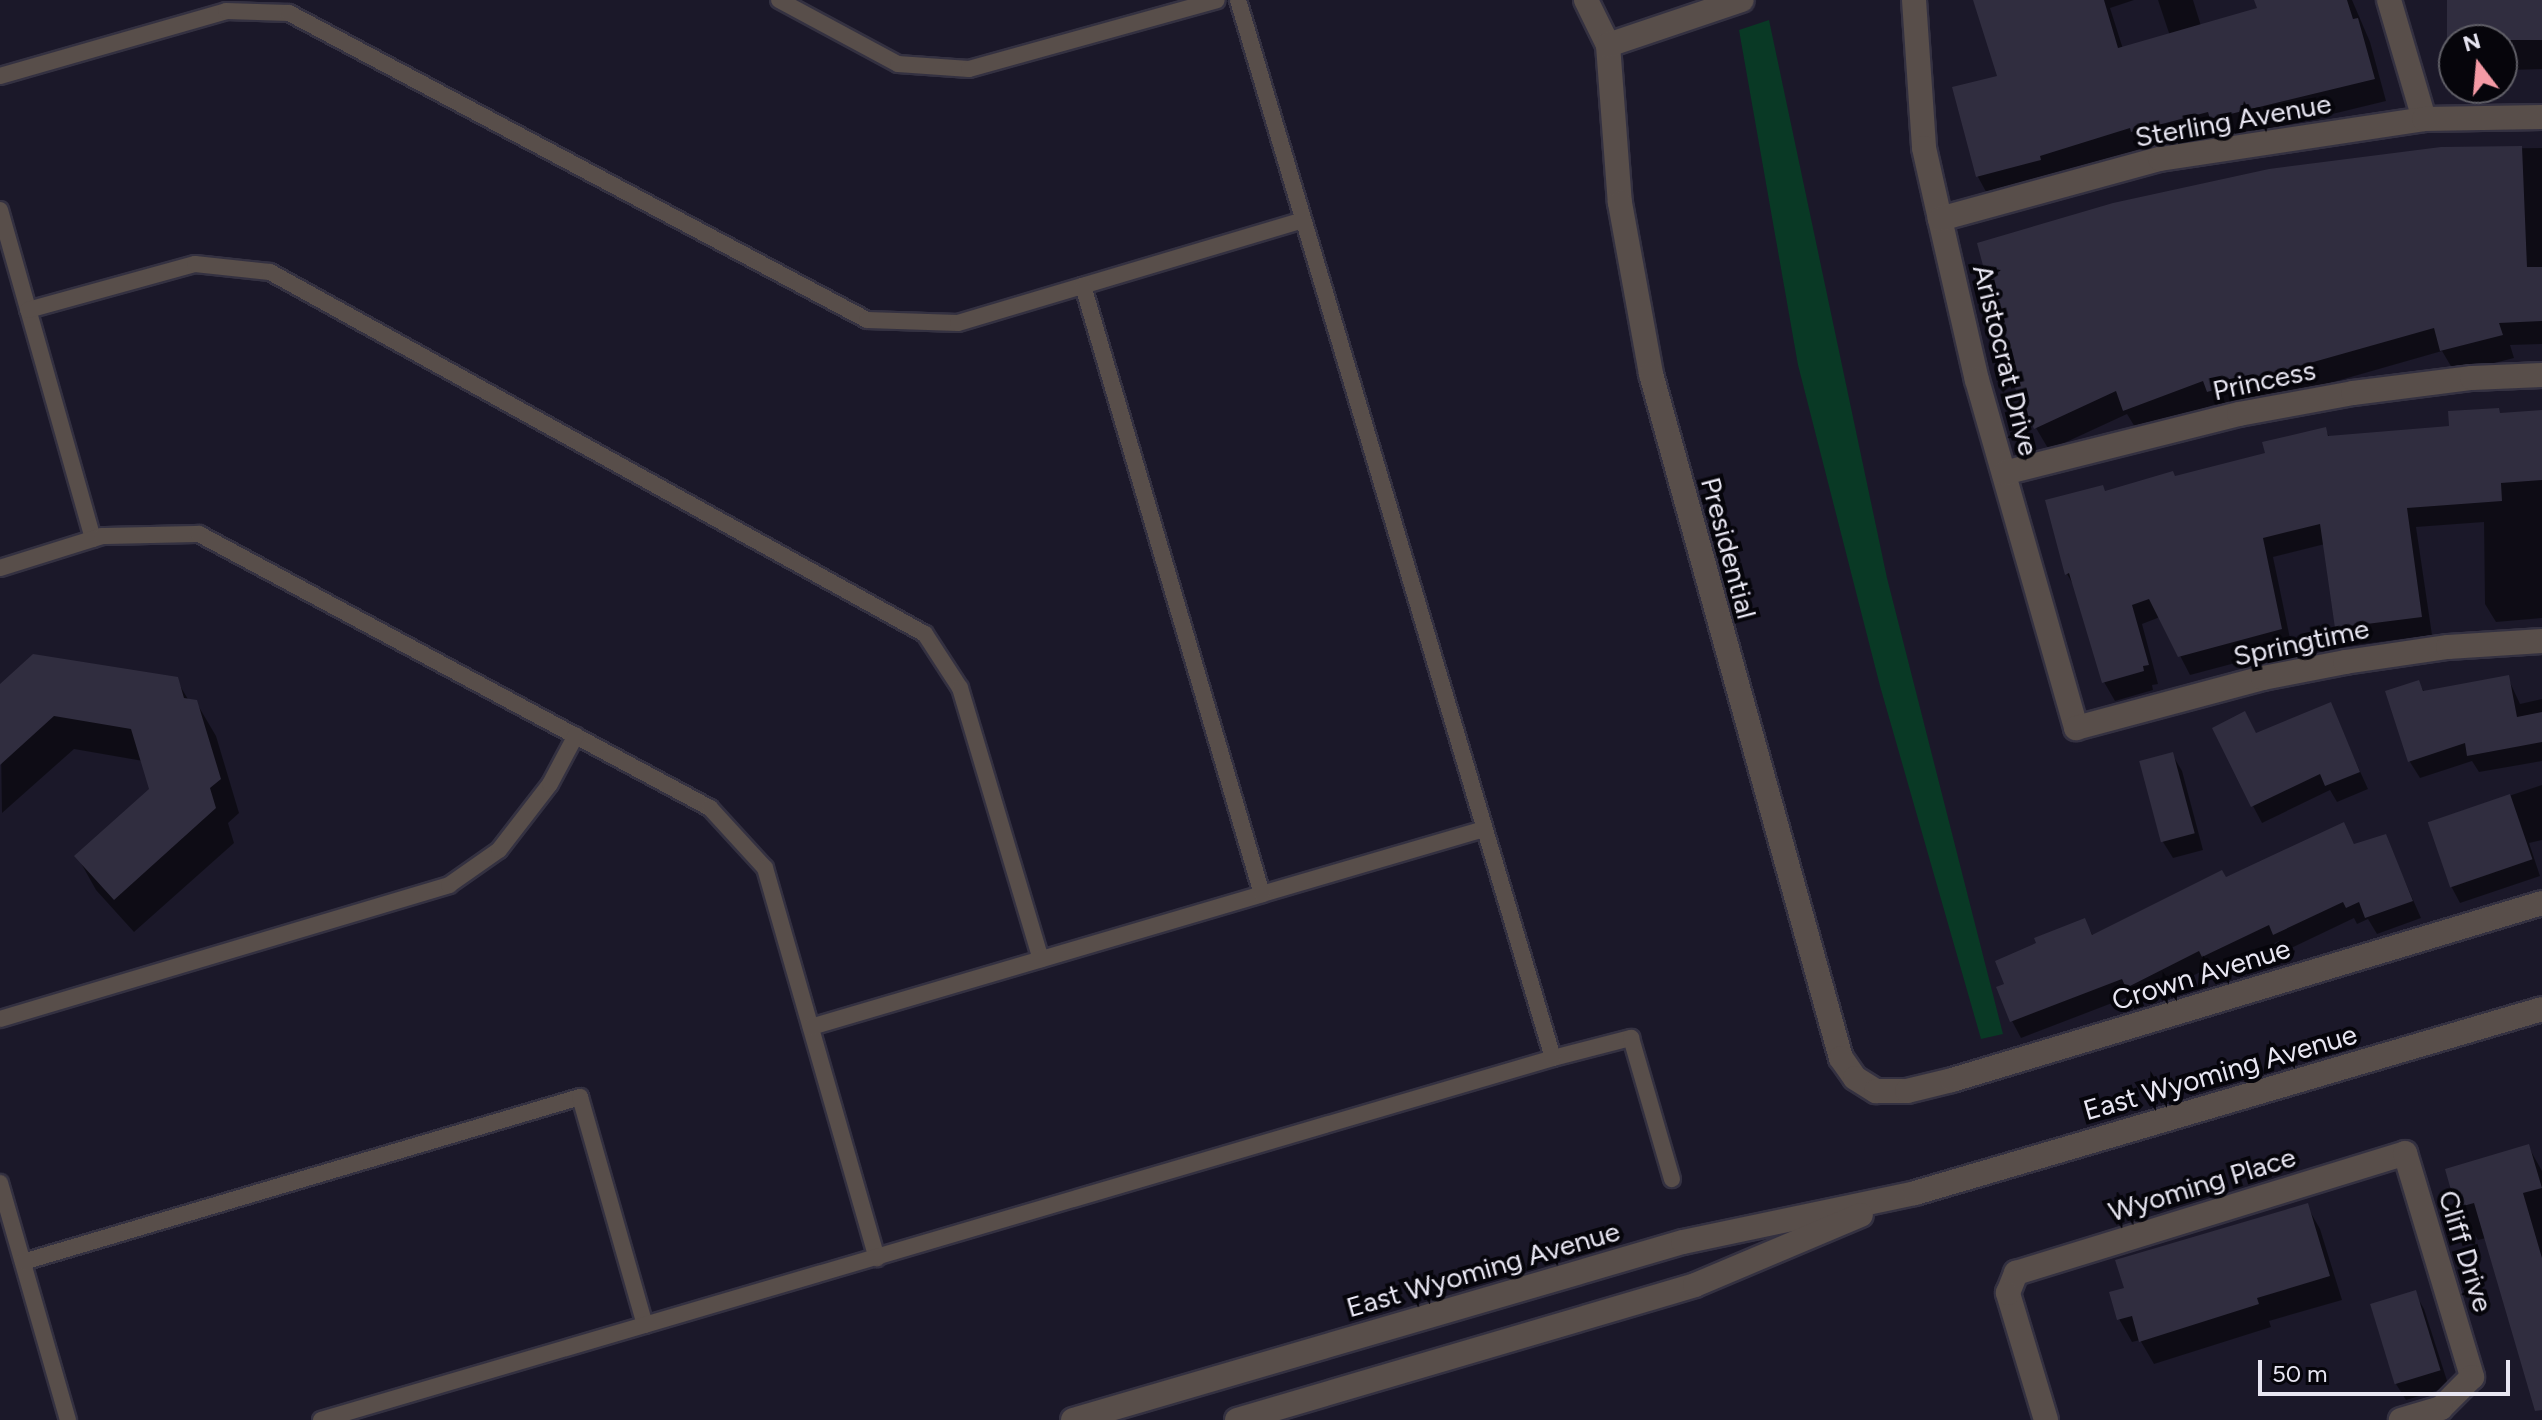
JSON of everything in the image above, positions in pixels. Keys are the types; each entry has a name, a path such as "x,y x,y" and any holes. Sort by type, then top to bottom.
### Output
{"street":[{"name":"Presidential","path":"1586,0 1608,45 1620,203 1651,374 1841,1058 1855,1078 1876,1091"},
{"path":"1608,45 1742,0"},
{"name":"Aristocrat Drive","path":"1914,0 1924,148 1977,380 2076,728"},
{"path":"2389,0 2424,119"},
{"name":"Sterling Avenue","path":"1940,219 2160,159 2424,119 2542,117"},
{"name":"Princess","path":"2004,473 2239,414 2353,393 2472,378 2542,375"},
{"name":"Springtime","path":"2076,728 2263,678 2345,662 2448,647 2542,641"},
{"name":"Crown Avenue","path":"1876,1091 1907,1091 1952,1080 2542,903"},
{"name":"East Wyoming Avenue","path":"1073,1420 1683,1242 1915,1193 2542,1009"},
{"name":"Wyoming Place","path":"2046,1420 2008,1293 2016,1273 2405,1153"},
{"name":"Cliff Drive","path":"2401,1420 2441,1408 2472,1377 2405,1153"},
{"name":"East Wyoming Avenue","path":"1237,1420 1695,1285 1915,1193"}],"lane":[{"path":"779,0 898,64 969,69 1217,0"},
{"path":"1238,0 1553,1058"},
{"path":"0,76 226,11 289,13 867,320 958,323 1303,220"},
{"path":"0,210 93,539"},
{"path":"28,310 195,264 270,272 925,634 960,688 1041,959"},
{"path":"1083,286 1262,894"},
{"path":"0,568 93,539 199,534 710,808 765,868 877,1258"},
{"path":"0,1019 449,885 499,850 550,784 576,735"},
{"path":"811,1027 1484,829"},
{"path":"321,1420 1553,1058 1631,1038 1672,1179"},
{"path":"23,1262 580,1097 645,1325"},
{"path":"0,1183 68,1420"}],"green space":[{"path":"1769,20 1887,578 2003,1034 1981,1039 1880,686 1798,365 1739,30"}],"building":[{"path":"1973,0 2104,0 2118,48 2257,8 2254,0 2347,0 2353,19 2358,18 2375,79 2210,119 2208,112 2131,132 2130,128 2040,156 2041,160 1976,177 1952,87 1997,76"},
{"path":"2447,0 2542,0 2542,40 2518,40 2518,24 2447,24"},
{"path":"2522,146 2527,267 2542,267 2542,321 2499,323 2503,335 2440,351 2434,328 2207,392 2203,381 2123,411 2116,391 2034,429 1997,349 2004,345 1977,243 2113,203 2269,169 2441,147"},
{"path":"2499,408 2500,413 2542,410 2542,480 2501,483 2502,501 2407,508 2422,617 2335,628 2320,524 2263,538 2282,629 2178,657 2149,599 2132,605 2149,665 2143,666 2144,671 2102,683 2069,573 2065,575 2045,500 2103,485 2105,491 2173,471 2175,476 2265,453 2262,442 2326,427 2328,436 2449,426 2448,411"},
{"path":"33,654 178,677 184,698 197,700 221,779 210,788 216,808 114,900 74,856 149,789 131,729 54,716 0,765 0,684"},
{"path":"2509,675 2517,717 2542,712 2542,742 2467,756 2465,743 2408,762 2385,691 2419,680 2423,691"},
{"path":"2331,702 2360,772 2325,786 2320,774 2251,807 2212,728 2245,711 2256,733"},
{"path":"2173,752 2195,833 2161,842 2139,761"},
{"path":"2510,794 2532,859 2450,888 2428,822"},
{"path":"2344,822 2354,844 2386,834 2413,901 2365,918 2359,902 2346,908 2343,902 2273,935 2269,925 2202,957 2199,951 2126,988 2122,979 2010,1022 1996,987 2004,984 1995,961 2036,943 2034,938 2085,918 2092,935 2222,870 2226,877"},
{"path":"2529,1144 2542,1188 2523,1193 2542,1258 2542,1410 2535,1411 2474,1203 2456,1208 2445,1169"},
{"path":"2308,1203 2330,1276 2257,1298 2259,1304 2139,1342 2132,1316 2117,1320 2109,1292 2124,1288 2115,1260"},
{"path":"2416,1290 2441,1370 2395,1384 2370,1304"}]}
